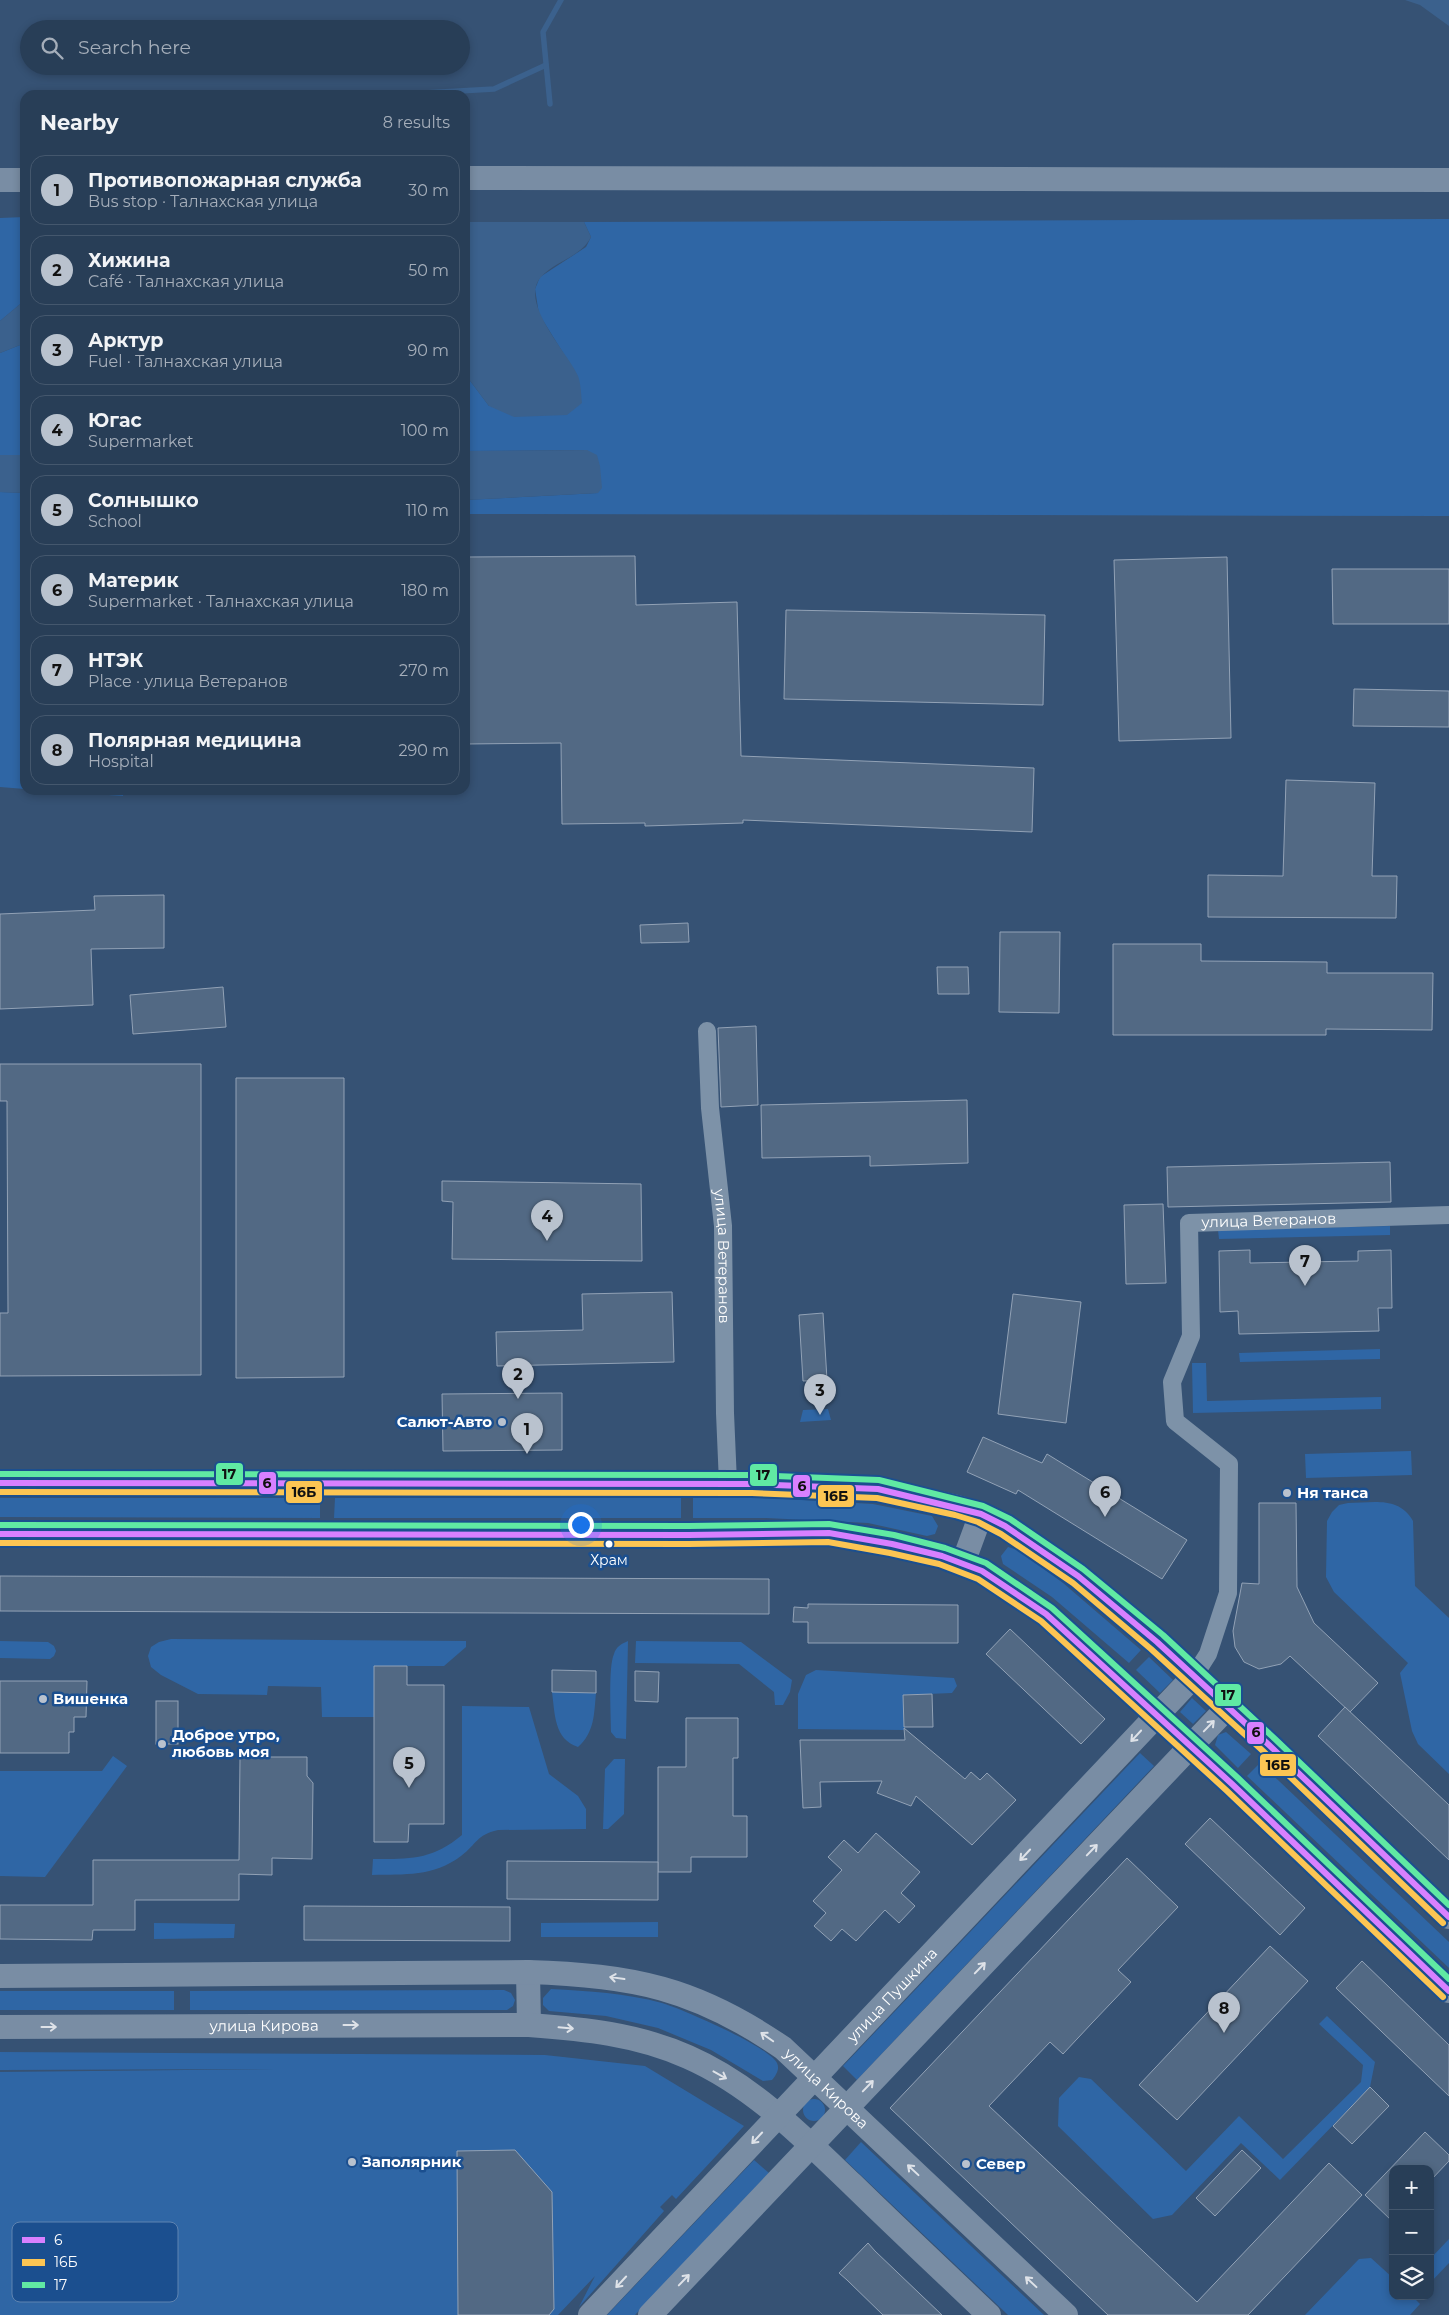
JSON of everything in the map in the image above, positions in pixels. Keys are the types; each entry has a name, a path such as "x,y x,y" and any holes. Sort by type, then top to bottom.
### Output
{"street":[{"path":"470,178 1449,180"},
{"path":"0,180 20,180"},
{"name":"улица Ветеранов","path":"707,1031 710,1108 723,1226 725,1413 728,1483"},
{"name":"улица Ветеранов","path":"1194,1676 1208,1654 1228,1593 1229,1464 1175,1421 1172,1382 1191,1336 1189,1223 1449,1215"},
{"path":"0,1483 728,1483 878,1489 923,1498 981,1514 1005,1526 1078,1576 1228,1707 1449,1916"},
{"path":"963,1563 981,1514"},
{"path":"0,1534 688,1535 828,1533 892,1544 963,1563 982,1571 1046,1614 1157,1714 1449,1991"},
{"name":"улица Пушкина","path":"590,2315 1194,1676"},
{"path":"650,2315 1228,1707"},
{"path":"528,1972 529,2025"},
{"name":"улица Кирова","path":"0,1976 528,1972 622,1978 670,1989 714,2006 760,2032 783,2048 1066,2315"},
{"name":"улица Кирова","path":"0,2027 529,2025 609,2033 650,2042 689,2057 730,2080 779,2115 989,2315"}],"shaded area":[{"path":"1405,0 1449,0 1449,26 1420,5"},
{"path":"20,217 20,304 0,321 0,218"},
{"path":"1449,219 1449,516 470,514 470,500 598,493 587,450 470,451 470,381 489,406 578,377 539,314 535,289 540,277 586,247 591,237 584,222"},
{"path":"470,222 584,222 591,237 586,244 581,250 547,271 541,277 536,287 536,300 540,313 578,376 582,403 567,415 514,417 489,406 470,381"},
{"path":"20,304 20,345 0,353 0,321"},
{"path":"20,345 20,455 0,455 0,353"},
{"path":"587,450 597,455 602,488 598,493 470,500 470,451"},
{"path":"0,455 20,455 20,493 0,492"},
{"path":"0,492 20,493 20,789 0,787"},
{"path":"1390,1226 1390,1235 1219,1239 1218,1230"},
{"path":"1380,1349 1380,1359 1240,1362 1239,1353"},
{"path":"1192,1363 1206,1363 1207,1401 1381,1397 1381,1409 1193,1413"},
{"path":"828,1409 831,1420 800,1422 803,1410"},
{"path":"1411,1451 1412,1475 1306,1478 1305,1454"},
{"path":"0,1498 320,1498 320,1518 0,1517"},
{"path":"335,1498 681,1498 681,1518 334,1518"},
{"path":"693,1498 768,1498 873,1504 932,1516 938,1526 935,1534 927,1536 868,1523 766,1518 693,1518"},
{"path":"1376,1502 1393,1504 1407,1513 1413,1521 1415,1586 1449,1618 1449,1774 1418,1744 1412,1731 1400,1673 1408,1663 1334,1592 1326,1577 1327,1521 1339,1505"},
{"path":"1008,1547 1018,1550 1063,1583 1141,1650 1129,1663 1052,1597 1003,1564 1001,1556"},
{"path":"171,1639 466,1641 466,1647 444,1666 374,1666 374,1717 322,1717 321,1687 268,1686 267,1695 198,1694 161,1675 151,1667 148,1656 151,1647 159,1642"},
{"path":"0,1641 48,1642 54,1646 56,1651 50,1659 0,1658"},
{"path":"628,1641 626,1739 616,1738 611,1732 610,1680 612,1660 615,1652 619,1646"},
{"path":"636,1641 741,1642 792,1680 790,1692 783,1705 775,1705 774,1692 739,1664 635,1663"},
{"path":"1149,1657 1173,1680 1160,1693 1136,1670"},
{"path":"816,1670 954,1678 957,1686 952,1693 903,1695 905,1730 798,1729 798,1694 806,1675"},
{"path":"552,1692 596,1693 591,1729 578,1747 564,1738 560,1732 555,1717"},
{"path":"1192,1698 1206,1711 1193,1724 1180,1712"},
{"path":"462,1706 529,1707 549,1774 578,1796 586,1809 586,1829 498,1830 485,1834 461,1856 440,1868 418,1873 372,1875 373,1859 399,1859 431,1854 462,1835"},
{"path":"1226,1732 1251,1754 1238,1768 1215,1745 1218,1735"},
{"path":"1140,1753 1154,1766 857,2080 843,2066"},
{"path":"113,1756 127,1766 45,1877 0,1876 0,1771 102,1771"},
{"path":"614,1759 625,1759 624,1814 608,1829 603,1829 605,1769"},
{"path":"1260,1763 1449,1942 1449,1968 1247,1776"},
{"path":"658,1922 658,1937 541,1937 541,1923"},
{"path":"154,1923 235,1924 234,1938 154,1939"},
{"path":"551,1989 621,1995 662,2003 705,2020 758,2047 777,2063 777,2072 772,2080 763,2081 711,2050 658,2028 606,2016 549,2011 543,2005 543,1998"},
{"path":"504,1990 511,1993 515,2000 513,2006 507,2010 190,2010 190,1991"},
{"path":"0,1991 174,1991 174,2010 0,2010"},
{"path":"1327,2016 1375,2062 1370,2087 1280,2180 1241,2143 1172,2215 1153,2219 1058,2126 1059,2098 1079,2077 1091,2079 1186,2171 1239,2116 1283,2159 1361,2082 1363,2065 1319,2024"},
{"name":"Заполярник","path":"0,2052 545,2055 645,2066 744,2126 676,2199 672,2195 660,2207 664,2211 579,2307 595,2276 558,2315 0,2315 0,2072 276,2069 0,2070"},
{"path":"814,2099 822,2102 825,2110 822,2118 814,2121 806,2118 803,2110 806,2102"},
{"path":"861,2142 1044,2315 1008,2315 845,2160"},
{"path":"754,2160 769,2173 635,2315 607,2315"},
{"path":"1449,2239 1449,2263 1434,2279 1434,2255"},
{"path":"1371,2258 1389,2274 1389,2300 1416,2300 1420,2304 1410,2315 1305,2315 1359,2259"}],"building":[{"path":"635,556 636,605 737,602 741,756 1034,768 1032,832 743,820 743,823 645,826 645,823 562,824 561,743 470,744 470,557"},
{"path":"1227,557 1231,738 1119,741 1114,560"},
{"path":"1332,569 1449,569 1449,624 1333,624"},
{"path":"786,610 1045,615 1043,705 784,699"},
{"path":"1354,689 1449,691 1449,727 1353,726"},
{"path":"1286,780 1375,783 1372,876 1397,876 1396,918 1208,917 1208,875 1283,876"},
{"path":"164,895 164,948 91,949 93,1005 0,1009 0,914 95,910 94,896"},
{"path":"688,923 689,942 641,943 640,925"},
{"path":"1000,932 1060,932 1059,1013 999,1012"},
{"path":"1113,944 1201,944 1201,961 1327,962 1327,973 1433,973 1432,1030 1326,1029 1326,1035 1113,1035"},
{"path":"937,967 968,967 969,994 938,994"},
{"path":"223,987 226,1027 133,1034 130,995"},
{"path":"756,1026 758,1105 721,1107 718,1028"},
{"path":"0,1064 201,1064 201,1375 0,1376 0,1313 8,1313 7,1101 0,1101"},
{"path":"236,1078 344,1078 344,1377 236,1378"},
{"path":"967,1100 968,1163 870,1166 870,1156 762,1158 761,1105"},
{"path":"1390,1162 1391,1202 1168,1207 1167,1167"},
{"path":"442,1181 641,1184 642,1261 452,1259 453,1202 442,1201"},
{"path":"1163,1204 1166,1283 1126,1284 1124,1205"},
{"path":"1250,1250 1250,1263 1358,1261 1358,1251 1391,1250 1392,1308 1378,1308 1379,1331 1239,1334 1238,1311 1220,1312 1219,1251"},
{"path":"672,1292 674,1362 497,1366 496,1332 583,1330 582,1294"},
{"path":"1013,1294 1081,1302 1066,1423 998,1414"},
{"path":"823,1313 827,1380 803,1381 799,1315"},
{"name":"Салют-Авто","path":"562,1393 562,1450 443,1451 442,1394"},
{"path":"983,1437 1042,1463 1047,1454 1187,1540 1162,1579 1018,1490 1016,1494 967,1472"},
{"path":"1259,1503 1296,1503 1297,1587 1314,1623 1378,1683 1350,1712 1290,1656 1281,1664 1259,1669 1244,1662 1235,1647 1233,1631 1242,1583 1259,1584"},
{"path":"0,1576 769,1579 769,1614 0,1611"},
{"path":"808,1604 958,1605 958,1643 808,1643 808,1622 793,1622 794,1607 808,1608"},
{"path":"1010,1629 1105,1719 1081,1744 986,1654"},
{"path":"374,1666 407,1666 407,1685 444,1685 444,1824 409,1824 408,1842 374,1842"},
{"path":"552,1670 596,1671 596,1693 552,1692"},
{"path":"635,1671 659,1672 658,1702 635,1701"},
{"name":"Вишенка","path":"0,1681 87,1681 86,1717 74,1717 74,1732 69,1732 69,1753 0,1753"},
{"path":"932,1694 933,1727 904,1727 903,1695"},
{"path":"156,1701 178,1701 178,1744 156,1744"},
{"path":"1345,1707 1449,1805 1449,1860 1318,1736"},
{"path":"686,1718 738,1718 738,1758 733,1758 733,1816 747,1816 747,1857 691,1857 691,1872 658,1872 658,1767 686,1767"},
{"path":"904,1728 965,1779 971,1772 980,1780 987,1773 1016,1800 972,1845 916,1796 911,1806 877,1793 882,1781 820,1782 821,1807 803,1808 800,1740 905,1740"},
{"path":"240,1757 307,1757 307,1776 313,1783 312,1859 272,1858 272,1875 239,1874 239,1900 135,1900 135,1930 93,1930 92,1940 0,1939 0,1905 93,1905 93,1860 239,1860"},
{"path":"1210,1818 1305,1908 1280,1935 1185,1844"},
{"path":"876,1833 920,1872 901,1893 915,1906 899,1923 885,1910 856,1941 842,1929 831,1941 814,1926 826,1913 813,1901 842,1870 828,1857 844,1840 858,1853"},
{"path":"1127,1858 1178,1907 1118,1970 1131,1982 1063,2054 1050,2042 989,2106 1197,2302 1329,2163 1362,2195 1248,2315 1108,2315 890,2108"},
{"path":"507,1861 658,1862 658,1900 507,1899"},
{"path":"304,1906 510,1907 510,1941 304,1940"},
{"path":"1270,1946 1308,1981 1177,2120 1139,2085"},
{"path":"1362,1961 1449,2045 1449,2096 1336,1988"},
{"path":"1370,2087 1389,2106 1352,2144 1333,2126"},
{"path":"1425,2132 1449,2155 1449,2161 1434,2177 1434,2165 1394,2165"},
{"path":"515,2150 552,2192 554,2309 549,2315 458,2315 457,2151"},
{"path":"1242,2150 1261,2168 1215,2216 1196,2198"},
{"path":"1389,2170 1389,2218 1365,2195"},
{"path":"868,2243 942,2315 883,2315 839,2273"}],"waterway":[{"path":"550,104 543,32 561,0"},
{"path":"470,90 494,89 546,65"}],"transit line":[{"name":"17","path":"0,1474 752,1475 879,1480 983,1506 1010,1519 1083,1569 1163,1635 1449,1905"},
{"name":"6","path":"0,1483 752,1484 878,1489 981,1514 1005,1526 1078,1576 1157,1642 1269,1745 1449,1917"},
{"name":"16Б","path":"0,1492 752,1493 877,1498 955,1515 978,1522 1001,1534 1073,1583 1151,1649 1263,1751 1443,1923"},
{"name":"17","path":"0,1525 688,1526 829,1524 894,1535 945,1548 986,1563 1052,1608 1238,1778 1449,1979"},
{"name":"6","path":"0,1534 688,1535 829,1533 892,1544 942,1556 982,1571 1046,1614 1232,1784 1449,1991"},
{"name":"16Б","path":"0,1543 688,1544 828,1542 939,1564 978,1579 1041,1621 1226,1790 1443,1997"}],"place":[{"name":"Югас","path":"547,1241"},
{"name":"НТЭК","path":"1305,1286"},
{"name":"Хижина","path":"518,1399"},
{"name":"Арктур","path":"820,1415"},
{"name":"Салют-Авто","path":"502,1422"},
{"name":"Противопожарная служба","path":"527,1454"},
{"name":"Ня танса","path":"1287,1493"},
{"name":"Материк","path":"1105,1517"},
{"name":"Храм","path":"609,1544"},
{"name":"Вишенка","path":"43,1699"},
{"name":"Доброе утро, любовь моя","path":"162,1744"},
{"name":"Солнышко","path":"409,1788"},
{"name":"Полярная медицина","path":"1224,2033"},
{"name":"Заполярник","path":"352,2162"},
{"name":"Север","path":"966,2164"}]}
